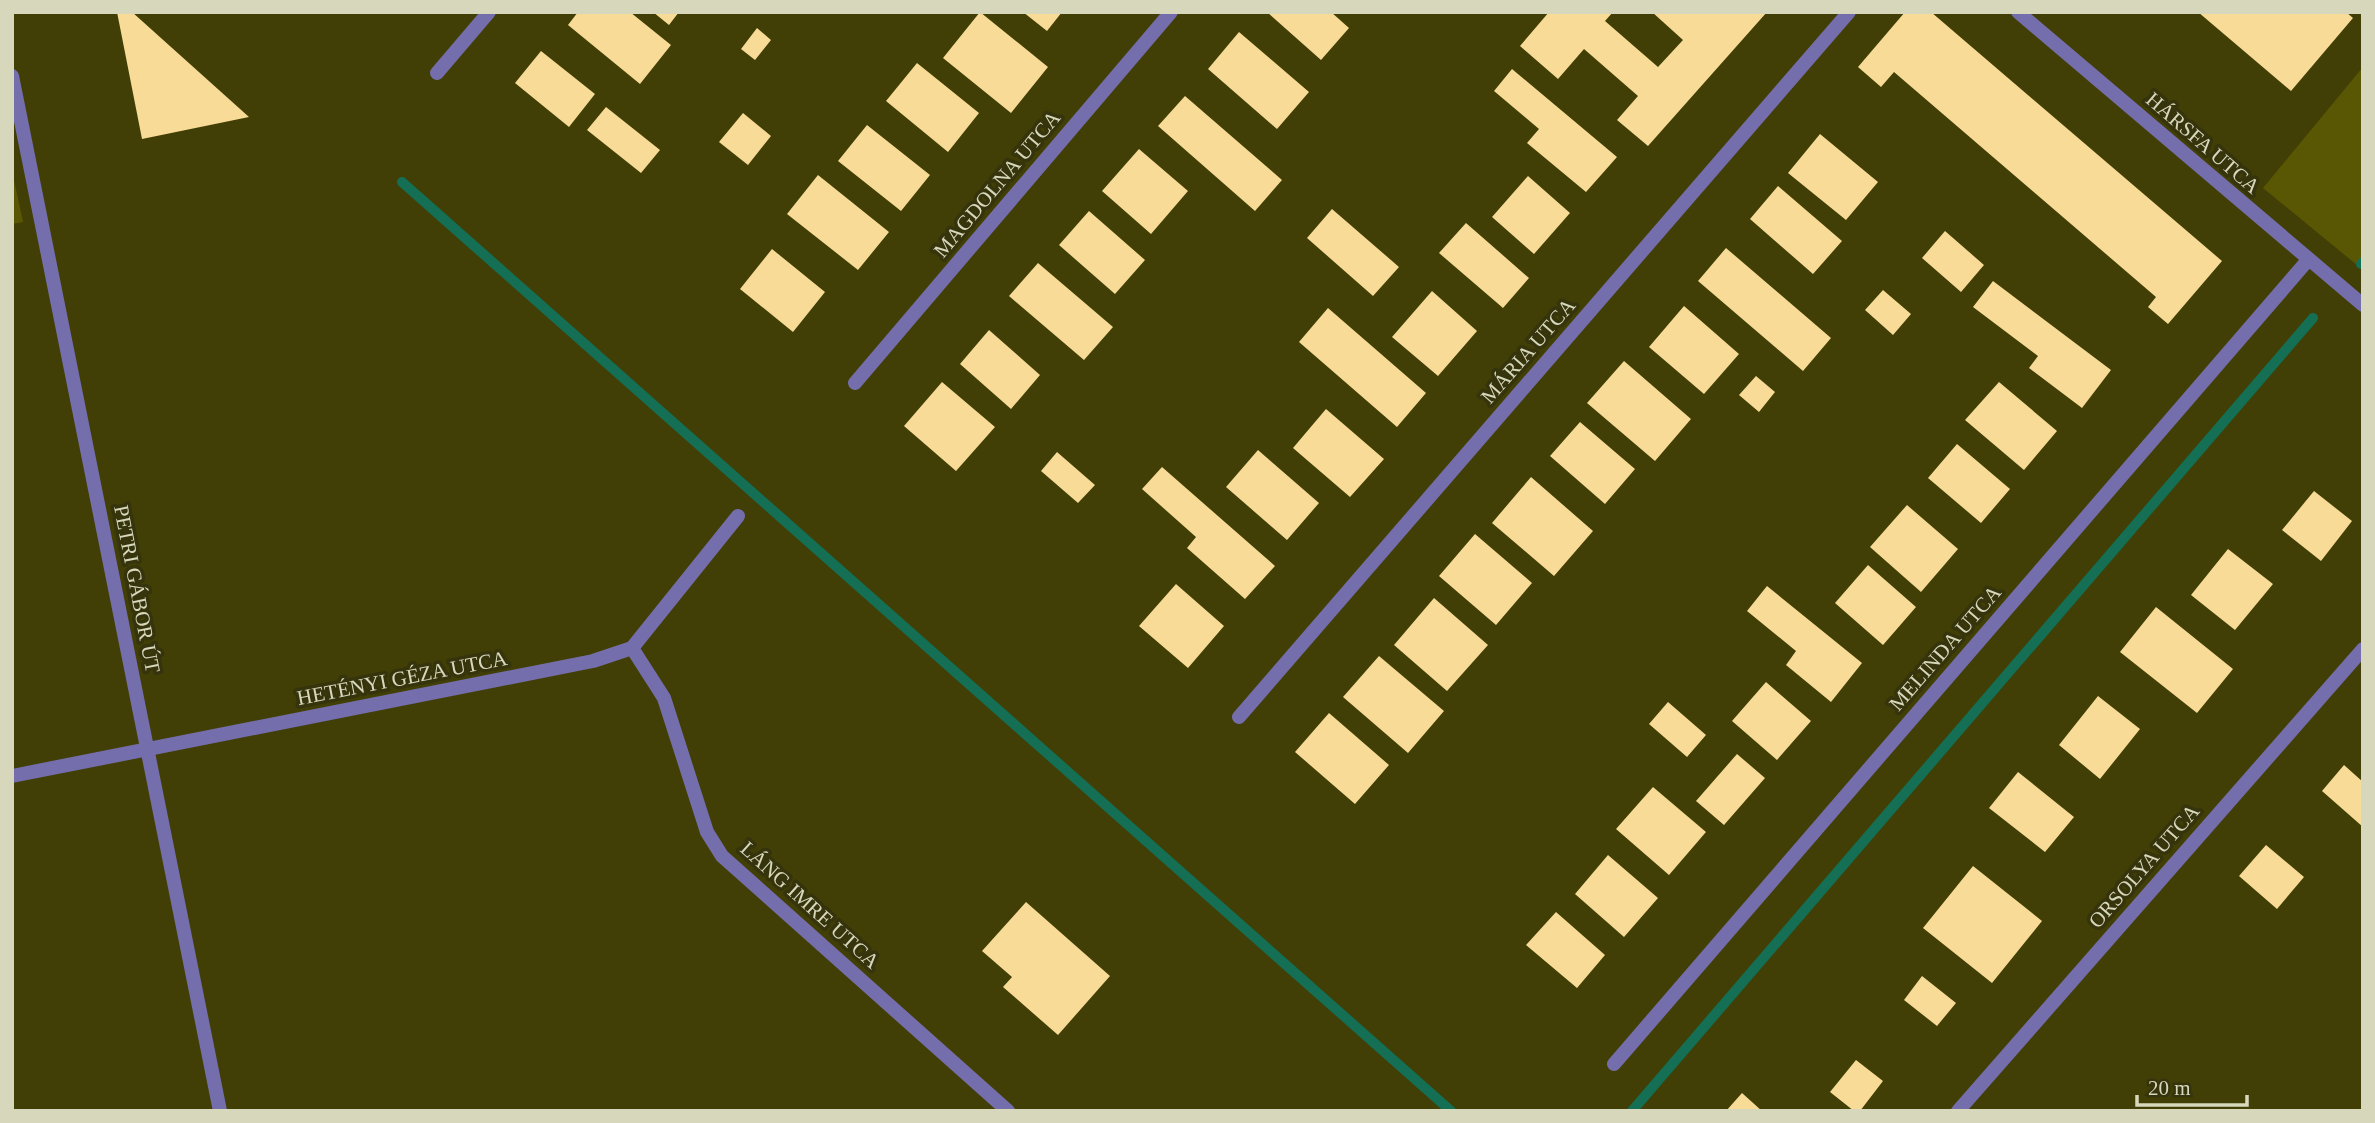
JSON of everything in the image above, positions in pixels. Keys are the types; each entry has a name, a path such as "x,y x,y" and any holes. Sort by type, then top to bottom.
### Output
{"street":[{"path":"437,73 489,12"},
{"name":"MAGDOLNA UTCA","path":"855,383 1171,12"},
{"name":"MÁRIA UTCA","path":"1239,717 1849,12"},
{"name":"HÁRSFA UTCA","path":"2018,12 2363,305"},
{"name":"PETRI GÁBOR ÚT","path":"12,76 220,1111"},
{"name":"MELINDA UTCA","path":"1614,1064 2308,260"},
{"path":"632,648 738,516"},
{"name":"HETÉNYI GÉZA UTCA","path":"12,776 593,661 632,648"},
{"name":"LÁNG IMRE UTCA","path":"632,648 664,698 707,832 722,856 1008,1111"},
{"name":"ORSOLYA UTCA","path":"1958,1111 2363,649"}],"shaded area":[{"path":"2363,67 2363,270 2263,188"},
{"path":"12,171 23,222 12,224"}],"building":[{"path":"117,12 132,12 249,117 142,139"},
{"path":"578,12 630,12 671,45 640,84 568,25"},
{"path":"653,12 679,12 669,25"},
{"path":"980,12 1048,67 1011,113 943,58"},
{"path":"1023,12 1062,12 1047,31"},
{"path":"1267,12 1331,12 1349,28 1321,60"},
{"path":"1549,12 1613,12 1605,21 1658,67 1683,40 1652,12 1767,12 1648,146 1617,120 1638,96 1584,49 1558,79 1520,46"},
{"path":"1905,12 1931,12 2222,261 2168,324 2148,307 2156,297 1894,72 1881,87 1858,67"},
{"path":"2198,12 2346,12 2353,18 2291,91"},
{"path":"757,28 771,40 755,60 741,49"},
{"path":"1239,32 1309,92 1277,129 1208,69"},
{"path":"541,51 595,94 569,127 515,83"},
{"path":"917,63 979,113 948,152 886,101"},
{"path":"1512,69 1617,157 1586,192 1527,143 1539,129 1494,91"},
{"path":"1185,96 1282,180 1255,211 1158,126"},
{"path":"606,107 660,150 641,173 587,130"},
{"path":"743,113 771,136 748,165 719,142"},
{"path":"867,125 930,175 901,211 838,161"},
{"path":"1820,134 1878,182 1846,220 1788,173"},
{"path":"1139,149 1188,191 1151,234 1102,191"},
{"path":"818,175 889,232 858,270 787,214"},
{"path":"1528,176 1570,213 1534,254 1492,217"},
{"path":"1778,186 1842,241 1813,274 1750,219"},
{"path":"1332,209 1399,267 1373,296 1307,238"},
{"path":"1089,211 1145,260 1115,294 1059,245"},
{"path":"1466,223 1529,278 1503,308 1439,253"},
{"path":"1945,231 1984,265 1961,292 1922,258"},
{"path":"1726,248 1831,338 1803,371 1698,281"},
{"path":"772,249 825,292 793,332 740,289"},
{"path":"1038,263 1113,327 1084,360 1009,296"},
{"path":"1993,281 2111,370 2082,408 2029,368 2038,356 1973,307"},
{"path":"1883,290 1911,314 1893,335 1865,310"},
{"path":"1432,291 1477,331 1438,376 1392,337"},
{"path":"1684,306 1739,354 1704,394 1649,347"},
{"path":"1328,308 1426,393 1397,427 1299,342"},
{"path":"989,330 1040,375 1011,409 960,364"},
{"path":"1624,361 1691,419 1655,461 1587,403"},
{"path":"1756,376 1775,392 1759,412 1739,395"},
{"path":"942,382 995,427 956,471 904,426"},
{"path":"1999,382 2057,431 2024,470 1965,420"},
{"path":"1326,409 1384,459 1350,497 1293,448"},
{"path":"1580,422 1635,469 1605,504 1550,456"},
{"path":"1957,444 2010,489 1981,523 1928,478"},
{"path":"1258,450 1319,503 1287,540 1226,487"},
{"path":"1057,452 1095,485 1078,503 1041,471"},
{"path":"1162,467 1275,566 1245,599 1187,548 1196,537 1142,489"},
{"path":"1531,477 1593,531 1554,576 1492,523"},
{"path":"2314,491 2352,521 2321,561 2282,530"},
{"path":"1907,505 1958,549 1921,592 1870,547"},
{"path":"1475,534 1532,583 1496,625 1439,576"},
{"path":"2228,549 2273,584 2235,630 2191,595"},
{"path":"1868,565 1916,607 1883,645 1835,603"},
{"path":"1176,584 1224,626 1188,668 1139,626"},
{"path":"1767,586 1862,663 1831,702 1786,665 1796,651 1747,611"},
{"path":"1434,598 1488,645 1447,691 1394,645"},
{"path":"2156,607 2233,669 2197,713 2120,652"},
{"path":"1379,656 1444,711 1408,753 1343,697"},
{"path":"1766,682 1811,721 1777,760 1732,721"},
{"path":"2098,696 2140,729 2100,779 2059,745"},
{"path":"1668,702 1706,735 1687,757 1649,724"},
{"path":"1329,713 1389,765 1355,804 1295,752"},
{"path":"1737,754 1765,778 1724,825 1696,801"},
{"path":"2344,765 2363,782 2363,827 2322,791"},
{"path":"2018,772 2074,817 2045,852 1989,808"},
{"path":"1653,787 1706,832 1669,875 1616,829"},
{"path":"2266,845 2304,877 2277,909 2239,876"},
{"path":"1608,855 1658,898 1624,937 1575,894"},
{"path":"1973,866 2042,921 1992,983 1923,928"},
{"path":"1026,902 1110,976 1058,1035 1003,987 1012,977 982,951"},
{"path":"1556,912 1605,955 1577,988 1526,945"},
{"path":"1922,976 1956,1003 1937,1026 1904,1000"},
{"path":"1856,1060 1883,1081 1860,1111 1854,1111 1830,1092"},
{"path":"1742,1093 1762,1111 1726,1111"}],"waterway":[{"path":"402,182 1451,1111"},
{"path":"1632,1111 2313,318"}]}
